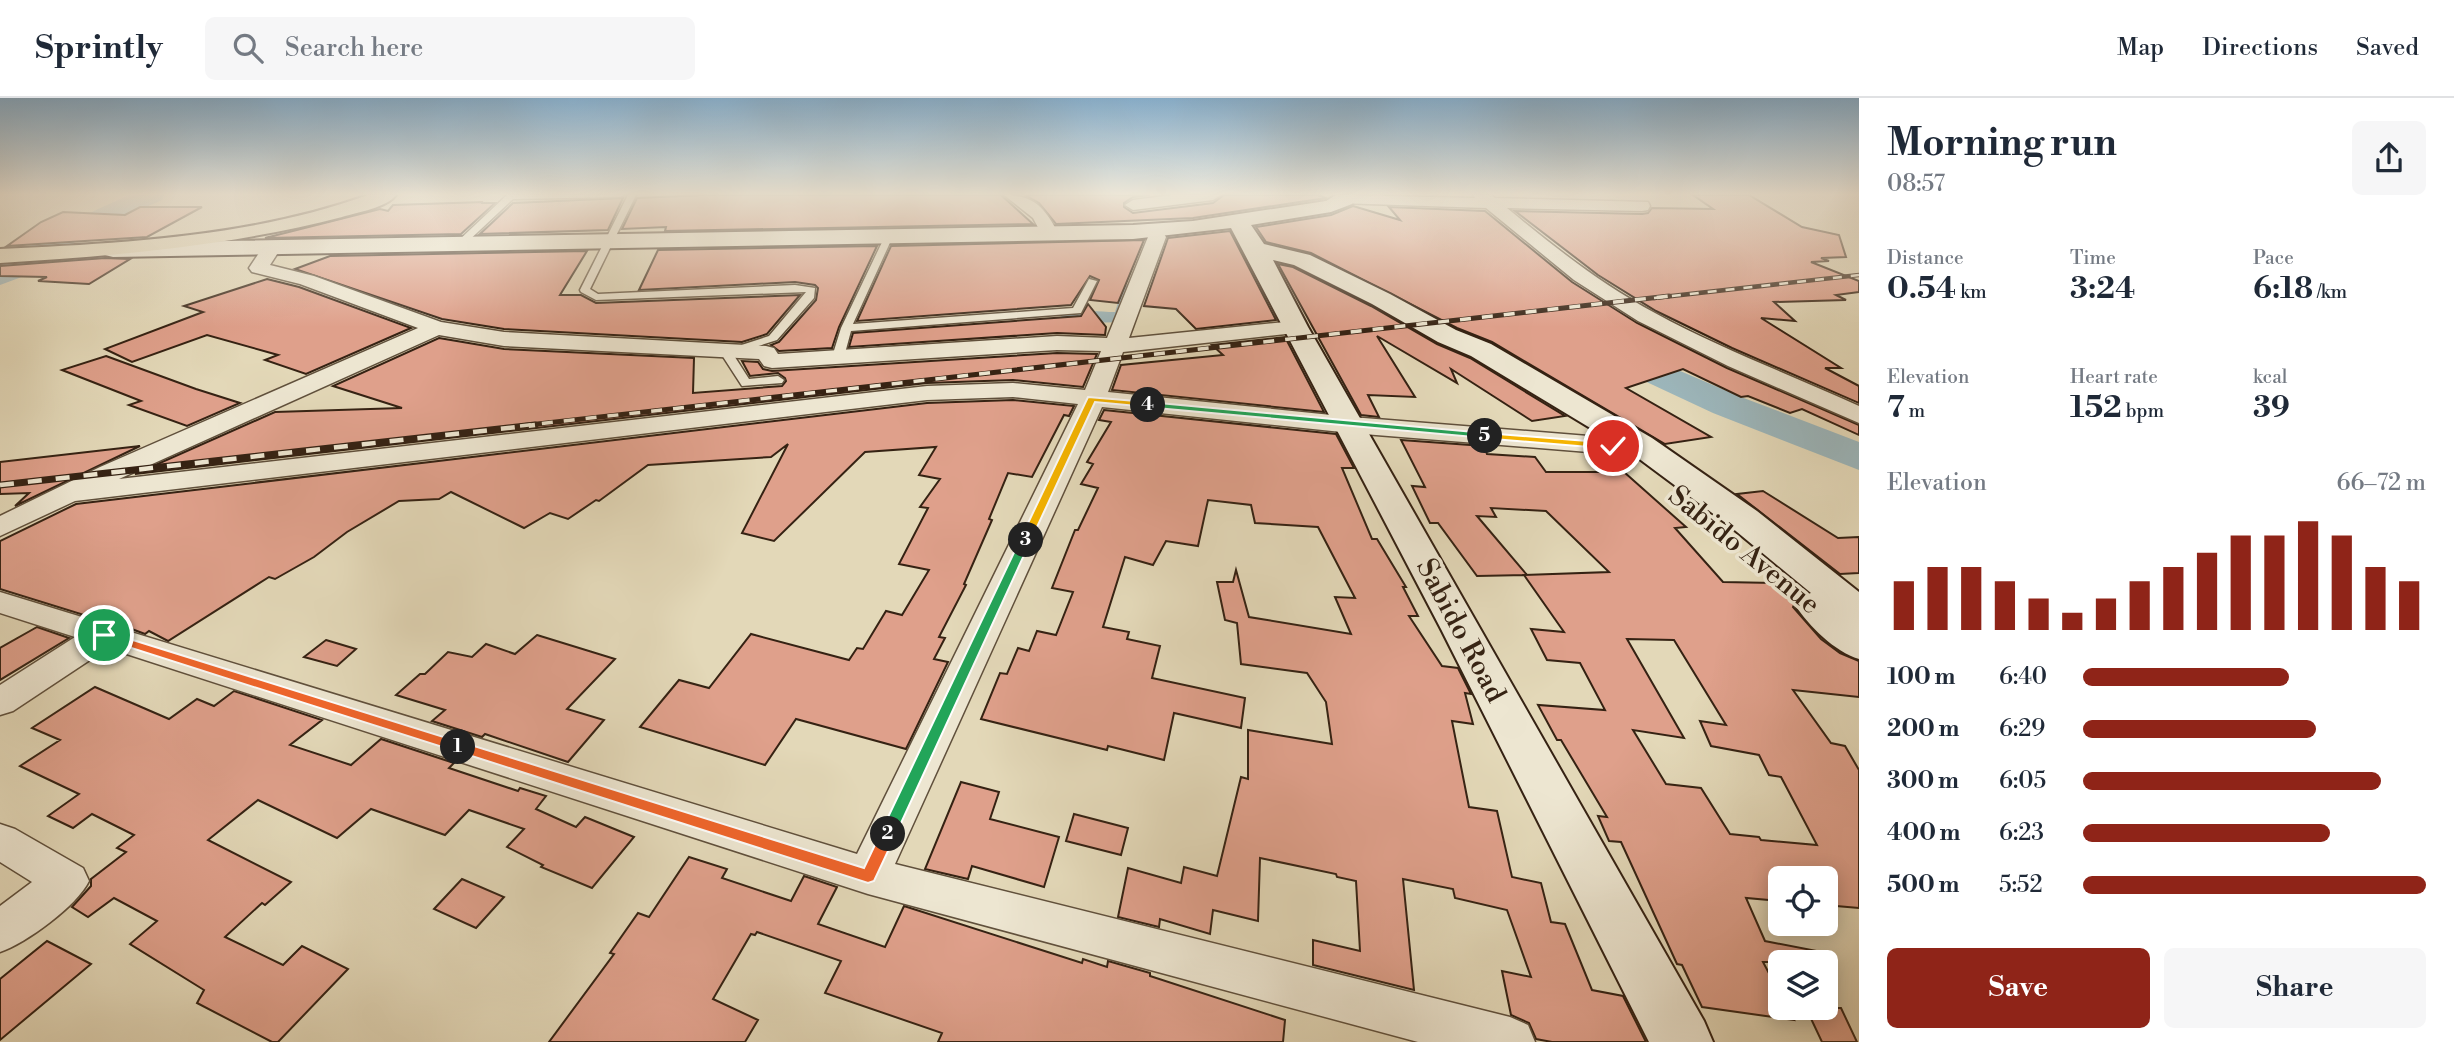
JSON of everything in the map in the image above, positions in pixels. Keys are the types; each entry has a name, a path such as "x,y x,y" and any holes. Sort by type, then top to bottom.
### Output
{"highway":[{"path":"9,256 113,250 186,239"}],"main road":[{"path":"113,250 745,239"},
{"name":"Sabido Road","path":"1245,239 1351,425 1682,1042"},
{"name":"Sabido Avenue","path":"1267,239 1447,337 1463,353 1627,446 1729,520 1857,631"}],"street":[{"path":"868,876 1116,346 1136,284 1156,239"},
{"path":"1532,239 1619,302 1689,338 1859,415"},
{"path":"272,248 259,268 307,280 391,309 436,328 504,339 766,353 772,361 1076,342 1116,346 1294,327"},
{"path":"0,527 65,494 436,328"},
{"path":"65,494 927,393 1013,390 1351,425 1627,446"},
{"path":"7,610 104,635 868,876 1510,1042"},
{"path":"0,702 104,635"},
{"path":"0,841 67,881 0,932"}],"lane":[{"path":"460,244 465,239"},
{"path":"609,239 585,290 596,298 795,288 811,290 810,296 773,338 726,352 746,383 778,380"},
{"path":"838,357 846,328 888,239"},
{"path":"846,328 1077,311 1092,281"}],"building":[{"path":"17,239 115,239 7,246"},
{"path":"1168,239 1234,239 1276,320 1196,329 1176,309 1144,306"},
{"path":"1264,239 1519,239 1572,282 1637,323 1727,368 1859,425 1859,435 1802,409 1790,413 1748,396 1741,397 1683,369 1626,388 1711,437 1665,444 1492,342 1457,328 1311,253 1266,242"},
{"path":"1551,239 1840,239 1846,257 1821,258 1829,261 1811,262 1859,281 1859,292 1836,295 1846,300 1774,302 1795,321 1761,318 1841,368 1825,368 1859,386 1859,403 1732,348 1656,311 1598,275"},
{"path":"1144,240 1118,303 1090,300 1099,280 1090,276 1071,305 857,321 891,246"},
{"path":"877,246 832,348 779,351 771,345 779,342 816,300 818,288 815,285 795,282 639,290 658,250"},
{"path":"587,251 560,295 581,295 596,303 800,295 767,334 742,342 504,329 442,319 295,269 330,256"},
{"path":"105,258 130,259 89,284 38,281 47,277 0,276 0,266"},
{"path":"1278,264 1293,267 1371,306 1437,344 1470,358 1565,416 1532,421 1451,369 1457,383 1377,336 1415,397 1368,395 1379,417 1361,415"},
{"path":"267,279 299,287 411,328 306,374 265,360 278,355 207,335 132,362 105,349 203,312 184,306"},
{"path":"1088,304 1106,327 1105,335 1057,333 849,347 853,333 1081,316"},
{"path":"1285,337 1324,412 1112,390 1121,365 1223,355 1212,345"},
{"path":"439,338 504,349 694,358 693,393 782,386 786,381 778,373 750,376 742,361 758,362 763,369 772,371 1057,353 1097,354 1083,387 1013,380 927,383 135,474 275,412 402,408 333,386"},
{"path":"106,356 240,403 187,426 129,405 141,401 62,370"},
{"path":"1013,400 1074,406 1069,416 1064,415 1032,477 1008,473 989,519 992,520 964,584 966,585 939,637 945,638 934,659 948,662 906,749 796,719 765,765 640,727 679,680 709,688 751,634 849,660 857,648 863,649 886,611 902,615 929,570 899,564 928,508 920,507 940,479 919,475 936,447 865,452 774,541 742,533 788,444 771,457 648,465 599,501 596,500 568,519 550,513 524,528 451,492 439,499 399,501 347,532 314,557 275,579 269,577 168,641 149,631 145,634 108,620 100,620 0,589 0,541 76,504 927,403"},
{"path":"1104,410 1336,434 1354,468 1342,468 1372,539 1377,539 1406,587 1403,587 1418,616 1409,616 1442,666 1458,668 1471,694 1465,693 1473,724 1452,721 1469,807 1497,811 1512,877 1541,883 1551,922 1565,924 1592,990 1623,996 1646,1042 1552,1042 1536,1039 1529,1023 1511,1015 1502,971 1531,977 1507,910 1455,898 1453,889 1403,879 1414,990 1313,965 1313,940 1360,951 1356,881 1337,877 1336,874 1260,858 1258,921 1213,910 1210,934 1160,919 1159,927 1118,917 1128,868 1181,883 1184,867 1217,876 1241,777 1248,779 1248,730 1332,744 1326,702 1307,673 1241,664 1237,623 1225,620 1217,582 1233,582 1236,570 1249,617 1351,634 1335,597 1355,598 1318,527 1255,523 1251,505 1208,500 1198,546 1166,541 1153,565 1125,557 1103,627 1129,632 1127,639 1160,646 1152,678 1245,698 1241,728 1174,713 1164,760 1108,746 1107,750 981,719 1000,673 1007,674 1018,648 1029,651 1037,631 1056,635 1073,592 1052,588 1075,530 1078,530 1098,488 1081,484 1093,464 1087,462 1111,422 1099,420"},
{"path":"1401,440 1484,446 1487,454 1535,457 1546,472 1624,472 1686,527 1675,528 1723,582 1775,583 1797,598 1793,607 1821,639 1840,653 1859,661 1859,697 1793,690 1831,743 1845,746 1859,770 1859,908 1838,906 1838,866 1768,866 1768,900 1746,898 1765,941 1812,950 1768,950 1768,962 1763,962 1768,971 1768,1016 1702,1007 1682,965 1677,964 1621,842 1609,841 1598,816 1607,817 1561,740 1557,740 1538,705 1605,710 1580,663 1547,660 1531,629 1564,632 1524,575 1477,576 1438,523 1430,523 1412,486 1425,487","holes":["1491,508 1546,511 1609,572 1527,575 1477,516 1496,517","1627,639 1674,640 1726,725 1700,721 1711,746 1759,755 1769,775 1781,777 1817,845 1730,834 1701,788 1666,784 1633,730 1684,738"]},
{"path":"140,446 15,506 29,493 0,494 0,462"},
{"path":"1763,491 1838,538 1859,537 1859,573 1840,574 1737,494"},
{"path":"37,627 69,638 0,680 0,648"},
{"path":"537,635 615,659 567,709 604,720 568,762 485,734 482,737 432,721 445,710 396,695 420,674 425,674 448,652 472,657 486,644 515,654"},
{"path":"326,640 356,649 337,666 304,657"},
{"path":"95,687 169,719 197,699 214,706 234,691 322,720 290,745 351,765 381,739 454,763 449,768 518,791 520,788 546,796 536,809 576,827 585,817 634,837 592,888 541,867 543,865 507,847 524,829 469,810 445,835 371,809 337,838 258,800 208,840 291,882 265,905 262,903 225,937 283,965 302,946 348,969 278,1042 272,1042 197,1003 204,990 130,944 157,921 114,898 88,917 72,907 91,886 91,879 126,852 117,848 134,835 92,814 73,828 48,816 79,794 20,766 60,740 32,728"},
{"path":"961,782 999,792 990,819 1059,837 1044,887 972,866 968,879 925,869"},
{"path":"1074,814 1128,828 1121,855 1066,841"},
{"path":"689,857 727,869 722,878 791,901 804,876 837,887 818,924 885,947 904,906 1082,963 1083,959 1107,967 1108,961 1150,973 1150,976 1285,1020 1283,1042 938,1042 942,1033 825,993 841,961 757,932 755,935 751,934 713,999 758,1020 745,1042 549,1042 614,954 610,953 638,913 649,917"},
{"path":"462,879 504,897 476,928 434,909"},
{"path":"47,941 91,964 0,1040 0,979"},
{"path":"1838,1008 1841,1008 1857,1042 1822,1042 1812,1020 1838,1020"}],"waterway":[{"path":"0,276 16,269 58,239"},
{"path":"1362,239 1377,246"},
{"path":"1063,323 1078,317 1122,318 1132,287"},
{"path":"1603,349 1727,405 1859,457"}],"railway":[{"path":"1654,298 1859,275"},
{"path":"520,426 1669,296"},
{"path":"0,485 535,425"}],"route":[{"path":"104,635 868,876 1091,399 1351,425 1613,446"}]}
